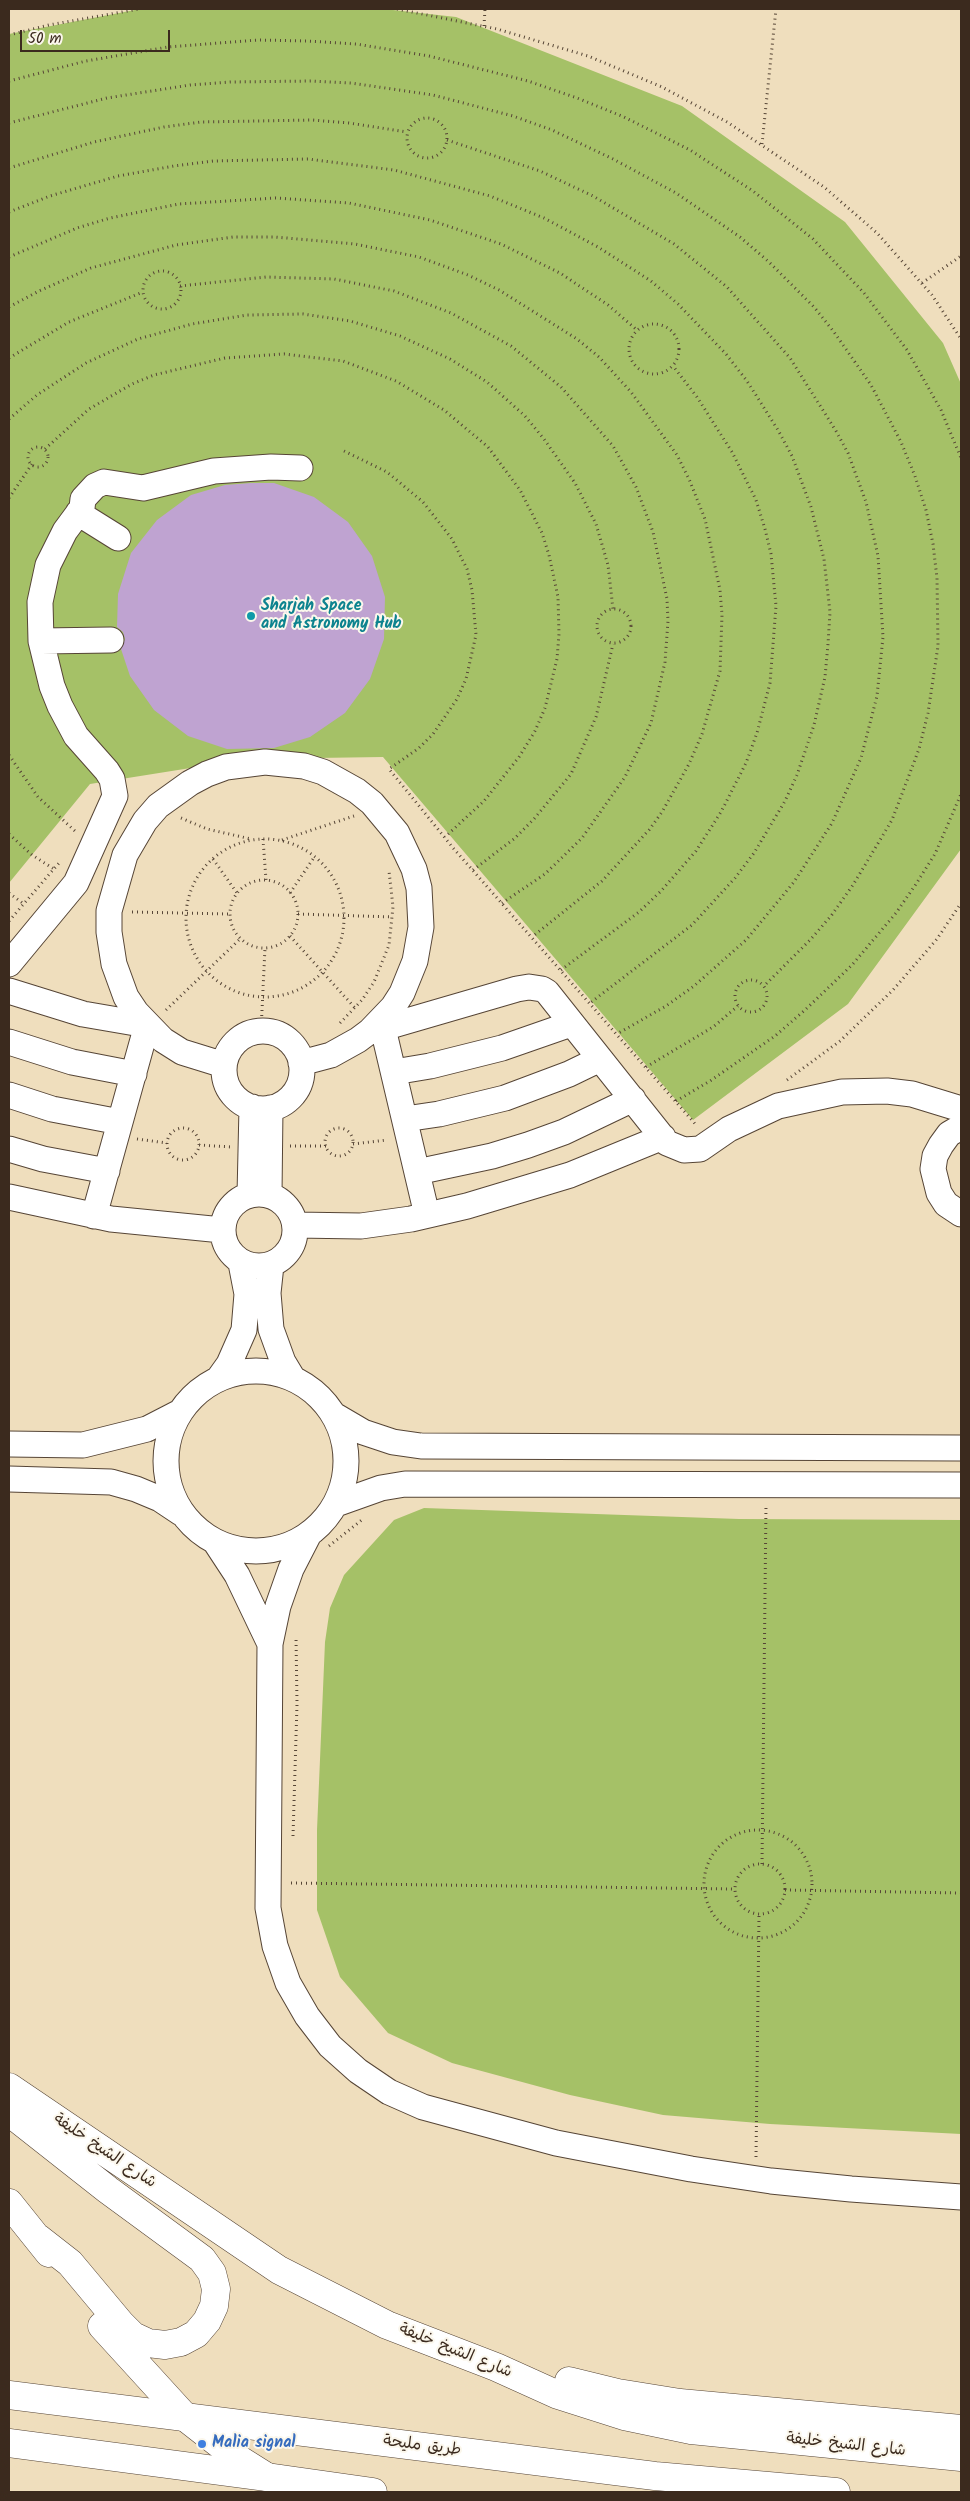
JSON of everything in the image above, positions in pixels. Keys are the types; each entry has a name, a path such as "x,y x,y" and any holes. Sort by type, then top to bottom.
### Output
{"main road":[{"name":"شارع الشيخ خليفة","path":"9,2087 279,2270 387,2325 496,2367 558,2395 616,2414 691,2430 961,2458"},
{"path":"9,2112 108,2190 202,2259 212,2273 216,2289 214,2306 202,2328 181,2342 165,2345 148,2343 133,2336 70,2263 38,2238"},
{"path":"9,2204 38,2238 110,2336 184,2417 217,2444 268,2477"},
{"path":"496,2367 528,2370 618,2393 680,2404 961,2429"},
{"name":"طريق مليحة","path":"9,2395 655,2476 836,2492"},
{"path":"9,2444 373,2492"}],"street":[{"path":"9,964 73,888 115,796 112,779 76,736 60,706 52,686 41,641 40,602 48,565 55,548 80,511 103,500 131,504 147,503 169,492 177,479 243,468 300,468"},
{"path":"80,511 118,538"},
{"path":"41,641 111,640"},
{"path":"224,1065 182,1052 156,1017 126,997 119,981 108,932 110,911 125,855 145,821 173,794 198,778 226,767 265,762 313,769 340,780 357,791 386,817 407,850 419,888 421,907 419,944 415,960 402,993 382,1024 427,1215"},
{"path":"301,1063 344,1048 382,1024 529,987 547,992 663,1137 676,1148 684,1150 700,1149 729,1129 762,1113 804,1099 842,1092 887,1091 912,1094 961,1109"},
{"path":"9,991 83,1014 156,1017"},
{"path":"94,1216 134,1074 156,1017"},
{"path":"394,1072 430,1066 502,1048 571,1024"},
{"path":"261,1032 276,1033 285,1038 298,1053 301,1063 300,1083 295,1092 280,1105 261,1108 236,1098 230,1092 224,1075 224,1065 231,1047 247,1034 261,1032"},
{"path":"9,1042 72,1062 134,1074"},
{"path":"407,1128 439,1114 505,1098 570,1074 600,1058"},
{"path":"9,1095 118,1129"},
{"path":"417,1172 482,1158 528,1145 573,1128 632,1099"},
{"path":"260,1195 261,1108"},
{"path":"961,1126 949,1134 941,1144 935,1156 933,1169 939,1193 946,1204 961,1214"},
{"path":"295,1225 360,1226 427,1215 522,1191 617,1157 663,1137"},
{"path":"9,1149 43,1159 107,1170"},
{"path":"260,1195 284,1204 289,1210 295,1225 295,1235 290,1249 280,1260 271,1265 261,1267 241,1263 227,1249 222,1230 227,1212 241,1198 260,1195"},
{"path":"9,1198 94,1216 166,1226 222,1230"},
{"path":"219,1378 233,1356 244,1330 247,1294 241,1263"},
{"path":"271,1265 268,1293 271,1329 280,1354 292,1377"},
{"path":"181,1514 169,1490 165,1464 168,1437 180,1412 197,1393 219,1378 244,1372 271,1372 292,1377 317,1394 334,1415 343,1436 346,1459 344,1482 336,1504 324,1520 317,1542 291,1569 281,1596 270,1644 267,1889 268,1908 275,1946 288,1983 307,2016 330,2046 358,2071 389,2092 423,2107 489,2126 594,2151 691,2169 771,2181 961,2197"},
{"path":"9,1444 83,1445 148,1429 180,1412"},
{"path":"334,1415 363,1432 392,1442 421,1446 961,1448"},
{"path":"9,1479 111,1482 136,1489 160,1499 181,1514 196,1530 216,1543 247,1552 280,1549 317,1542"},
{"path":"336,1504 374,1490 405,1484 961,1485"},
{"path":"216,1543 237,1575 255,1609 270,1644"}],"path":[{"path":"9,35 48,25 139,9"},
{"path":"397,9 484,26 543,41 632,73 692,102 762,144 851,210 877,233 922,283 961,339"},
{"path":"484,26 485,9"},
{"path":"762,144 776,9"},
{"path":"9,81 86,61 168,47 258,40 307,41 356,44 429,56 528,81 577,98 624,117 690,150 753,190 813,239 864,293 907,350 941,410 961,458"},
{"path":"9,123 107,98 230,82 311,81 351,83 433,95 481,107 552,130 613,158 676,193 747,243 814,307 844,345 871,385 901,442 915,476 926,510 933,544 937,578 938,646 928,713 919,749 892,820 854,885 831,916 764,986"},
{"path":"428,117 443,125 447,140 440,153 425,158 416,155 408,147 407,132 417,119 428,117"},
{"path":"9,168 94,142 164,127 201,122 312,120 349,123 407,132"},
{"path":"447,140 531,168 593,196 674,244 726,287 790,358 848,452 866,502 878,556 883,637 877,696 870,728 858,766 832,823 794,882 746,940 694,986 658,1011 617,1034"},
{"path":"9,212 84,185 118,176 213,161 308,159 394,170 490,196 544,218 598,247 651,281 678,304 726,354 747,382 778,430 792,456 811,507 824,559 830,612 825,677 814,725 797,775 785,801 758,846 735,878 692,925 590,1003"},
{"path":"9,257 44,240 110,218 178,204 276,198 349,203 430,220 501,244 560,273 608,305 637,330"},
{"path":"9,307 39,291 91,268 176,245 233,237 275,237 354,244 419,257 468,274 499,290 577,339 598,357 631,392 677,455 698,499 705,520 720,590 722,615 720,671 702,734 689,764 649,830 602,880 532,937"},
{"path":"922,283 961,256"},
{"path":"159,272 170,273 180,286 177,302 162,309 147,302 143,292 149,277 159,272"},
{"path":"180,286 266,277 334,279 394,291 451,313 511,346 561,387 612,446 636,487 654,532 667,599 668,628 665,662 651,723 625,777 582,838 545,874 502,903"},
{"path":"9,358 69,322 143,292"},
{"path":"9,419 38,395 86,363 138,339 192,324 247,315 303,314 350,322 400,336 450,359 487,382 518,410 544,439 575,483 596,524 608,565 613,609"},
{"path":"650,323 657,323 664,325 675,333 678,340 679,354 673,366 656,374 638,369 629,352 630,340 637,330 650,323"},
{"path":"45,450 89,409 132,384 154,375 225,358 284,354 343,361 396,380 444,410 488,448 520,490 542,533 558,596 559,634 557,659 545,708 535,731 519,757 484,801 445,837"},
{"path":"561,970 639,912 661,891 696,851 721,812 746,762 757,732 770,683 776,606 771,554 765,529 756,500 732,452 698,397 673,366"},
{"path":"38,447 45,450 48,456 46,463 39,466 32,464 29,458 31,450 38,447"},
{"path":"344,451 387,472 423,502 452,539 467,569 472,590 475,612 474,642 466,679 457,699 433,734 419,748 389,769 473,870 700,1129"},
{"path":"9,498 32,464"},
{"path":"613,609 624,612 631,620 632,626 624,641 613,644 603,640 596,626 603,612 613,609"},
{"path":"473,870 514,839 534,819 571,774 596,717 613,644"},
{"path":"9,755 38,797 80,835"},
{"path":"676,1101 710,1081 775,1036 811,1005 852,965 896,913 916,884 935,854 961,794"},
{"path":"281,840 360,813"},
{"path":"176,816 207,829 254,840"},
{"path":"9,834 32,855 54,869"},
{"path":"263,839 266,880"},
{"path":"254,840 281,840 296,845 315,856 331,873 338,886 345,916 340,946 323,972 300,990 286,995 263,998 240,994 226,988 206,971 195,956 189,942 186,913 194,883 213,859 225,850 254,840"},
{"path":"9,921 64,856"},
{"path":"290,893 315,856"},
{"path":"213,859 237,892"},
{"path":"338,1024 355,1008 374,982 389,946 393,917 392,888 388,868"},
{"path":"266,880 283,886 290,893 296,903 298,914 290,936 274,946 256,948 240,939 230,923 230,906 237,892 250,883 266,880"},
{"path":"9,893 24,904"},
{"path":"784,1082 840,1041 894,990 937,939 961,902"},
{"path":"128,918 129,912 229,914"},
{"path":"298,914 393,917"},
{"path":"290,936 355,1008"},
{"path":"156,1017 240,939"},
{"path":"261,1032 265,948"},
{"path":"755,980 764,986 768,997 763,1007 754,1012 742,1010 738,1006 734,996 743,981 755,980"},
{"path":"156,1017 161,1004"},
{"path":"646,1067 713,1027 738,1006"},
{"path":"156,1017 171,1014"},
{"path":"184,1128 195,1133 199,1145 193,1156 182,1160 171,1154 167,1143 172,1132 184,1128"},
{"path":"335,1128 346,1130 353,1138 353,1144 348,1153 343,1156 333,1154 326,1146 327,1136 335,1128"},
{"path":"353,1144 407,1128"},
{"path":"118,1129 167,1143"},
{"path":"199,1145 260,1147 326,1146"},
{"path":"762,1864 766,1502"},
{"path":"317,1542 342,1534 367,1516"},
{"path":"293,1837 296,1704 295,1628"},
{"path":"762,1830 786,1838 796,1846 809,1867 811,1891 803,1912 788,1928 778,1933 759,1937 735,1932 725,1926 710,1909 704,1888 709,1862 720,1846 737,1834 762,1830"},
{"path":"762,1864 777,1871 784,1880 785,1890 783,1900 777,1908 769,1913 759,1914 744,1908 737,1900 735,1889 741,1873 751,1866 762,1864"},
{"path":"291,1892 292,1874"},
{"path":"291,1883 735,1889"},
{"path":"785,1890 961,1893"},
{"path":"746,2156 756,2157 759,1914"}],"green space":[{"path":"140,9 384,9 456,17 682,106 845,222 943,343 961,384 961,849 848,1004 693,1120 383,757 247,759 90,784 9,883 9,34"},
{"path":"424,1508 739,1519 961,1520 961,2134 770,2124 663,2115 570,2095 452,2063 388,2033 340,1977 317,1910 317,1830 325,1642 330,1608 344,1575 394,1520"}],"building":[{"name":"Sharjah Space and Astronomy Hub","path":"274,483 314,497 348,522 372,556 385,597 384,639 370,679 345,713 310,737 274,748 227,749 188,736 154,710 130,676 121,649 125,639 123,632 117,627 118,594 131,553 157,520 191,495 225,485"}],"place":[{"name":"Sharjah Space and Astronomy Hub","path":"251,616"},
{"name":"Malia signal","path":"202,2444"}]}
